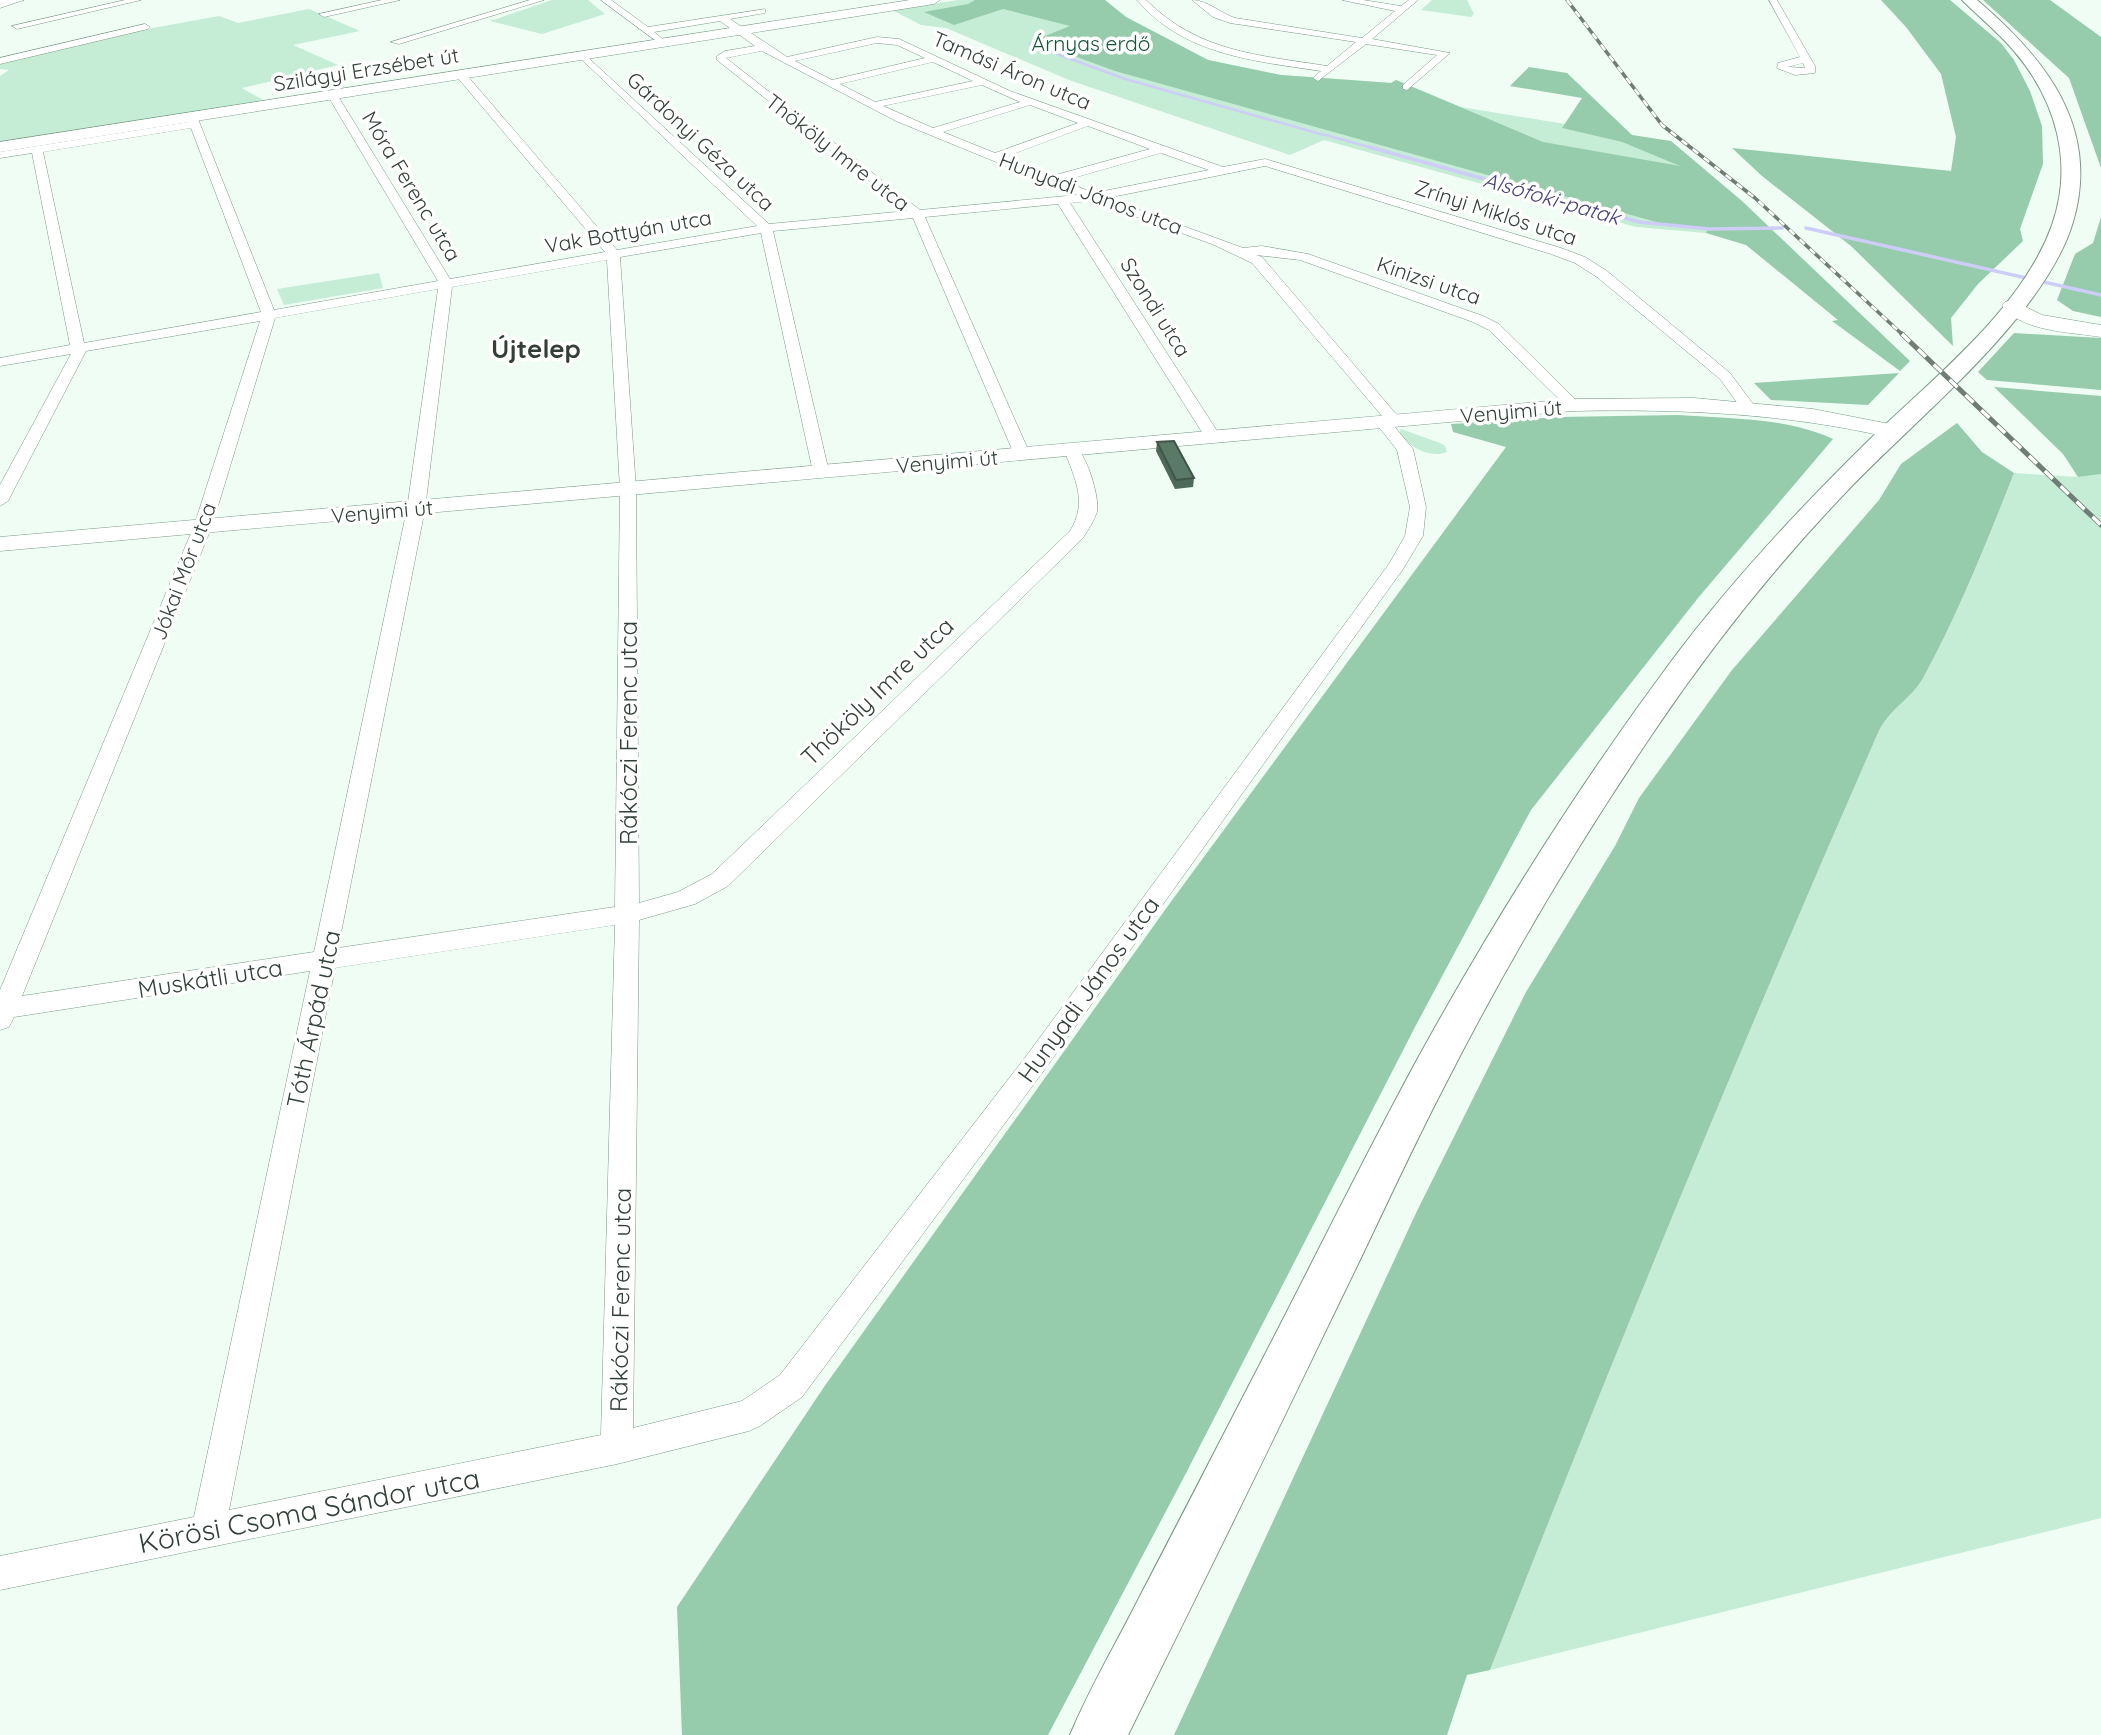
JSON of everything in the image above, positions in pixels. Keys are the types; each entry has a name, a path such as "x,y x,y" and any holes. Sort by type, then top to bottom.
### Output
{"main road":[{"path":"1098,1735 1431,1073 1539,884 1606,777 1695,652 1748,584 1892,431 1950,378 2024,290 2059,232 2072,178 2070,144 2060,108 2039,69 2013,40 1969,0"}],"street":[{"path":"0,4 18,0"},
{"path":"17,26 137,0"},
{"path":"324,14 396,0"},
{"path":"396,42 540,0"},
{"path":"605,0 662,42"},
{"path":"740,0 762,11"},
{"name":"Szilágyi Erzsébet út","path":"0,155 333,96 934,0"},
{"path":"1141,0 1182,34 1203,46 1330,69"},
{"path":"1196,0 1216,15 1233,21 1445,53 1406,87"},
{"path":"1346,0 1402,9"},
{"path":"1318,78 1413,0"},
{"path":"1773,0 1806,59"},
{"path":"647,30 762,11"},
{"name":"Hunyadi János utca","path":"617,1447 748,1415 791,1386 1028,1073 1397,565 1414,536 1418,507 1405,449 1389,421 1257,260 1243,252 1093,197 932,132 786,61 722,18"},
{"path":"7,22 40,35"},
{"path":"0,61 145,27"},
{"path":"51,40 63,45"},
{"name":"Tamási Áron utca","path":"786,61 882,40 899,42 1030,102 1220,170"},
{"name":"Thököly Imre utca","path":"763,48 722,57 722,61 918,214 1022,454"},
{"name":"Gárdonyi Géza utca","path":"582,55 766,228 821,472"},
{"path":"831,83 934,59"},
{"path":"461,75 612,254"},
{"path":"874,105 983,82"},
{"name":"Móra Ferenc utca","path":"333,96 446,283 416,509"},
{"path":"932,132 1030,102"},
{"path":"194,120 269,315"},
{"name":"Szilágyi Erzsébet út","path":"0,147 194,120"},
{"path":"995,157 1087,123"},
{"path":"0,501 74,363 78,348 37,149"},
{"path":"1052,180 1162,149"},
{"name":"Vak Bottyán utca","path":"0,362 766,228 1093,197 1265,162"},
{"name":"Zrínyi Miklós utca","path":"1265,162 1580,260 1602,274 1725,376 1748,408"},
{"name":"Szondi utca","path":"1062,200 1213,437"},
{"name":"Kinizsi utca","path":"1243,252 1262,250 1303,257 1478,319 1494,327 1573,405"},
{"name":"Rákóczi Ferenc utca","path":"612,254 628,489 627,914 617,1447"},
{"path":"2024,290 2041,313 2101,331"},
{"path":"2024,290 2037,320 2066,327"},
{"name":"Jókai Mór utca","path":"1,1013 203,526 269,315"},
{"path":"1991,331 2007,326 2066,327 2101,331"},
{"name":"Venyimi út","path":"0,545 1573,405 1662,403 1748,408 1846,420 1892,431"},
{"name":"Thököly Imre utca","path":"627,914 666,907 695,897 720,880 1077,534 1089,517 1092,503 1072,450"},
{"name":"Tóth Árpád utca","path":"208,1530 416,509"},
{"name":"Muskátli utca","path":"1,1013 627,914"},
{"name":"Körösi Csoma Sándor utca","path":"0,1573 617,1447"}],"green space":[{"path":"552,0 588,0 605,14 542,34 490,21"},
{"name":"Árnyas erdő","path":"958,0 1105,0 1126,17 1208,60 1281,75 1391,83 1396,80 1461,107 1565,124 1563,128 1622,142 1685,167 1709,228 1706,233 1636,227 1324,140 1290,155 1069,80 946,28 921,25 892,10"},
{"name":"Árnyas erdő","path":"975,0 1105,0 1126,17 1208,60 1281,75 1391,83 1396,80 1543,142 1680,166 1622,142 1562,128 1582,98 1510,86 1529,67 1567,73 1632,135 1671,141 1742,201 1910,361 1900,371 1832,321 1838,320 1746,245 1706,233 1708,228 1667,225 1115,71 1055,49 1040,38 1070,26 1003,9 954,25 924,12 968,4"},
{"path":"1432,0 1467,0 1474,14 1471,17 1421,10"},
{"path":"1881,0 1950,0 2001,43 2014,60 2030,91 2042,126 2043,164 2020,229 2023,241 1978,284 1951,318 1953,346 1851,246 1762,176 1732,148 1951,171 1956,137 1941,74 1906,27"},
{"path":"1983,0 2050,0 2101,37 2101,168 2069,78"},
{"path":"309,9 360,31 293,45 338,65 242,88 263,100 0,143 0,76 9,70 0,69 0,64 131,32 219,16 238,23"},
{"path":"2101,217 2101,317 2073,311 2057,300 2075,254 2093,243"},
{"path":"379,273 383,288 284,305 277,289"},
{"path":"2014,333 2101,338 2101,390 1987,380 1978,372"},
{"path":"1899,373 1868,405 1771,400 1754,383"},
{"path":"1994,387 2101,396 2101,474 2078,477 2063,454"},
{"path":"1678,415 1777,423 1833,439 1698,598 1531,810 1415,1027 1048,1735 682,1735 677,1607 824,1387 1170,903 1506,447 1453,432 1451,424 1559,417"},
{"path":"1957,423 1982,452 2014,473 1972,577 1923,678 1878,733 1777,965 1680,1199 1490,1670 1467,1675 1447,1735 1174,1735 1417,1211 1526,992 1615,846 1639,798 1732,670 1879,500 1901,464"},
{"path":"1401,429 1440,443 1445,446 1447,452 1434,454 1421,450 1399,434"},
{"path":"2014,473 2078,477 2101,474 2101,1518 1490,1670 1680,1199 1777,965 1878,733 1918,685 1936,653 1972,577"}],"building":[{"path":"1174,441 1194,478 1176,480 1157,442"}],"waterway":[{"name":"Alsófoki-patak","path":"1030,44 1125,79 1324,135"},
{"name":"Alsófoki-patak","path":"1326,135 1376,149"},
{"name":"Alsófoki-patak","path":"1369,147 1639,222 1709,229 1782,228"},
{"name":"Alsófoki-patak","path":"1806,228 2101,295"}],"railway":[{"path":"1567,0 1662,125 1755,198 1904,336"},
{"path":"1902,334 2101,525"}],"district":[{"name":"Újtelep","path":"536,348"}]}
